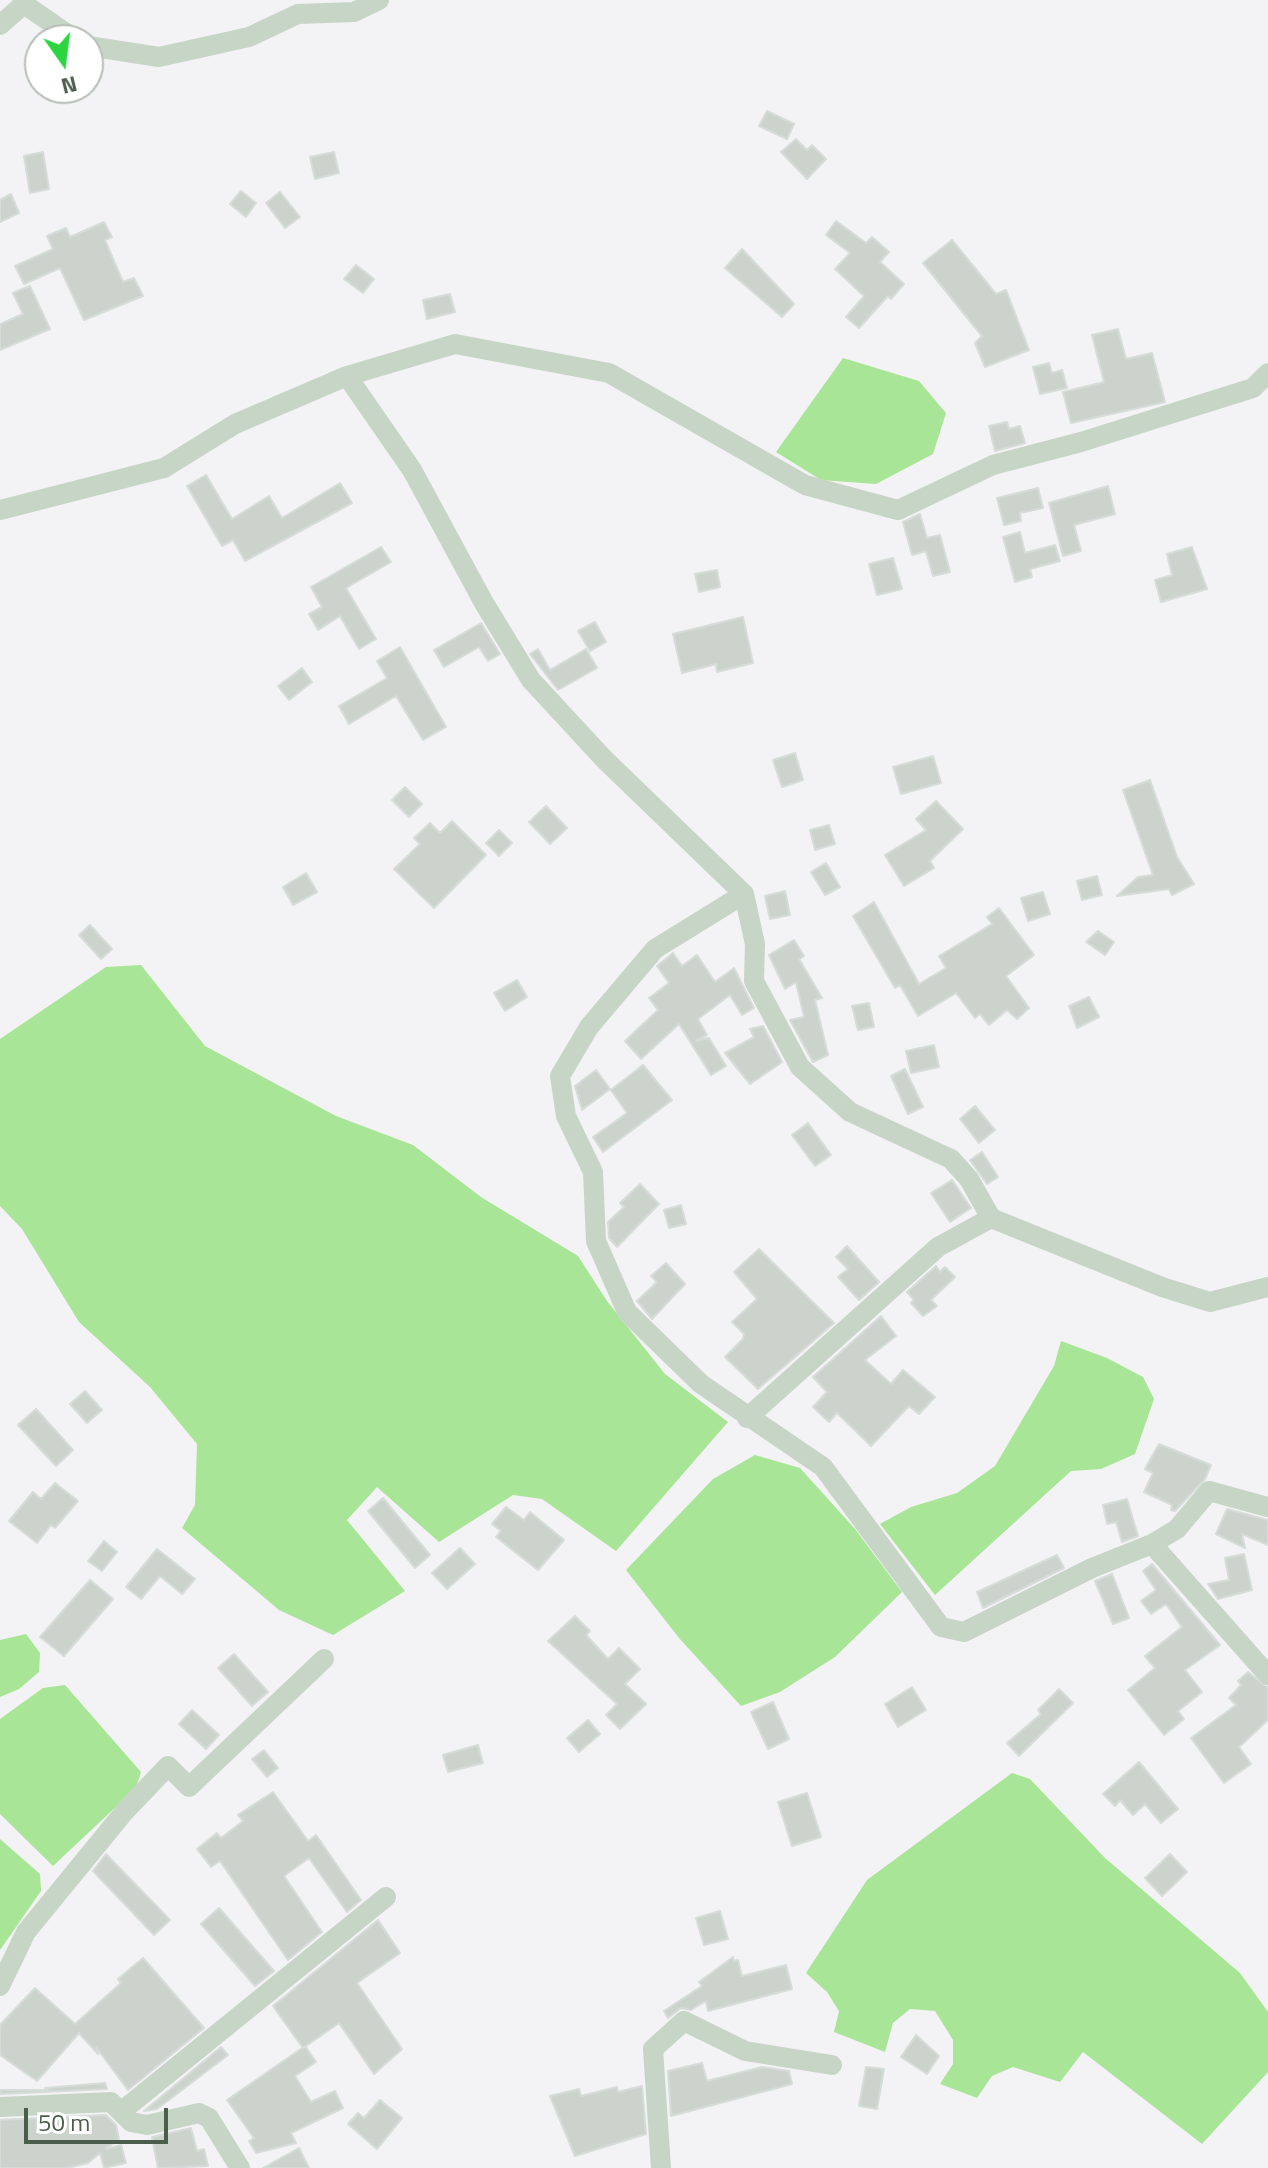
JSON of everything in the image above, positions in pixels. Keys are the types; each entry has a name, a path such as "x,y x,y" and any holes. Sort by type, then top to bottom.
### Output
{"street":[{"path":"104,48 159,57 249,37 298,14 354,12 379,0"},
{"path":"0,25 24,4 53,24"},
{"path":"0,510 164,468 235,424 347,376 455,344 609,373 805,485 898,510 993,465 1081,442 1253,388 1268,373"},
{"path":"347,376 412,470 484,603 531,680 604,759 744,894 755,944 754,981 800,1067 850,1112 951,1159 969,1179 991,1218 1162,1287 1210,1302 1268,1287"},
{"path":"744,894 655,949 589,1027 560,1076 566,1116 593,1172 596,1241 627,1312 701,1384 823,1467 941,1627 964,1632 1092,1568 1152,1544 1177,1529 1209,1491 1268,1507"},
{"path":"747,1418 938,1247 991,1218"},
{"path":"1152,1544 1268,1675"},
{"path":"0,1986 26,1932 125,1811 168,1766 189,1787 324,1659"},
{"path":"122,2111 386,1897"},
{"path":"661,2168 653,2049 684,2021 745,2051 832,2065"},
{"path":"0,2107 111,2102 131,2122 147,2125 205,2115 240,2168"}],"shaded area":[{"path":"843,358 919,381 946,413 933,454 876,484 821,480 776,452"},
{"path":"141,965 205,1046 336,1116 413,1145 481,1197 578,1256 607,1301 665,1374 728,1422 616,1551 542,1499 513,1495 439,1542 377,1487 347,1520 405,1591 333,1635 279,1610 182,1528 195,1505 197,1444 150,1387 79,1322 22,1229 0,1206 0,1039 106,967"},
{"path":"1061,1341 1107,1358 1143,1377 1154,1399 1135,1454 1101,1469 1071,1471 935,1595 880,1524 911,1507 957,1493 995,1466 1054,1366"},
{"path":"755,1455 800,1468 855,1529 902,1592 835,1657 780,1692 741,1706 679,1638 626,1570 713,1479"},
{"path":"26,1634 40,1653 39,1672 19,1689 0,1697 0,1640"},
{"path":"65,1685 141,1772 136,1788 53,1866 0,1814 0,1719 43,1688"},
{"path":"1012,1773 1030,1779 1105,1858 1240,1973 1268,2012 1268,2072 1202,2144 1083,2052 1060,2082 1013,2067 992,2076 977,2098 940,2084 953,2064 953,2040 935,2011 910,2009 893,2023 885,2052 834,2032 839,2011 827,1992 806,1973 867,1880"},
{"path":"0,1839 40,1874 41,1891 0,1950"}],"building":[{"path":"767,111 794,124 787,139 759,126"},
{"path":"796,139 807,150 812,145 826,159 807,179 781,152"},
{"path":"43,152 49,189 30,193 24,156"},
{"path":"334,152 339,173 315,179 310,157"},
{"path":"241,191 256,203 246,217 230,204"},
{"path":"280,192 300,217 285,228 266,203"},
{"path":"11,194 19,213 0,222 0,200"},
{"path":"836,221 866,243 872,237 889,252 880,262 904,284 891,299 888,296 859,328 846,317 864,296 835,269 850,253 826,235"},
{"path":"104,222 112,237 105,240 123,282 134,278 143,296 84,320 60,268 24,284 15,266 53,249 47,236 66,228 70,237"},
{"path":"952,240 996,294 1006,290 1029,350 985,367 975,343 982,336 923,263"},
{"path":"742,249 794,304 782,317 725,268"},
{"path":"356,265 374,279 363,293 344,279"},
{"path":"30,286 50,329 0,350 0,324 23,314 13,293"},
{"path":"450,294 455,312 427,319 423,300"},
{"path":"1118,329 1126,359 1152,353 1165,402 1071,423 1063,392 1104,382 1092,335"},
{"path":"1049,363 1052,373 1062,370 1067,388 1040,394 1033,367"},
{"path":"1007,422 1009,429 1020,426 1025,443 995,451 989,426"},
{"path":"206,475 232,519 269,496 282,518 340,483 352,503 245,561 233,540 222,546 187,486"},
{"path":"1108,486 1115,514 1074,525 1081,551 1063,556 1049,503"},
{"path":"1038,488 1043,508 1020,513 1021,521 1004,525 997,498"},
{"path":"920,514 927,538 940,535 950,572 933,576 926,551 912,555 903,522"},
{"path":"1020,532 1025,553 1055,545 1060,561 1030,569 1032,577 1015,582 1003,537"},
{"path":"381,547 391,562 346,588 376,639 359,649 340,616 318,630 309,614 322,607 311,587"},
{"path":"1192,547 1207,589 1161,602 1155,580 1172,575 1167,554"},
{"path":"893,558 902,589 877,595 869,564"},
{"path":"717,570 720,587 699,592 695,574"},
{"path":"743,617 753,663 717,672 716,664 682,673 673,634"},
{"path":"595,622 606,642 590,651 578,631"},
{"path":"481,623 500,654 488,661 479,647 444,667 434,650"},
{"path":"400,647 446,727 423,740 396,696 349,724 339,706 387,678 377,661"},
{"path":"538,649 550,670 586,649 597,668 558,690 530,654"},
{"path":"302,668 312,682 289,700 278,686"},
{"path":"795,753 803,780 782,787 773,760"},
{"path":"933,756 941,783 901,794 893,767"},
{"path":"1150,780 1177,857 1194,884 1172,895 1169,889 1117,896 1138,877 1153,875 1123,790"},
{"path":"405,787 422,804 409,817 392,800"},
{"path":"936,801 963,829 930,861 934,868 904,886 885,855 926,830 916,819"},
{"path":"546,806 567,828 550,844 529,822"},
{"path":"452,821 486,855 434,908 394,869 420,844 414,838 430,823 440,833"},
{"path":"829,825 835,844 815,850 810,830"},
{"path":"499,830 512,843 499,856 486,843"},
{"path":"826,863 840,887 825,895 811,872"},
{"path":"306,873 317,892 293,905 283,887"},
{"path":"1097,876 1102,895 1082,900 1077,881"},
{"path":"785,891 790,915 770,919 765,896"},
{"path":"1043,892 1050,914 1028,921 1021,898"},
{"path":"874,902 919,984 946,968 939,956 992,924 987,917 999,908 1034,955 1006,976 1029,1008 1017,1019 1007,1010 989,1025 980,1014 975,1018 956,993 918,1016 900,985 895,988 853,916"},
{"path":"90,925 112,949 101,959 79,935"},
{"path":"1098,931 1114,942 1105,955 1086,942"},
{"path":"794,940 804,956 799,959 822,998 815,1000 828,1055 813,1062 790,1020 804,1017 796,982 785,989 769,955"},
{"path":"673,953 682,966 697,955 715,982 734,968 754,1008 742,1015 730,995 698,1019 707,1035 696,1041 709,1038 726,1066 711,1075 679,1024 641,1059 625,1041 658,1010 649,998 669,983 657,966"},
{"path":"517,980 527,997 505,1011 494,993"},
{"path":"1089,997 1099,1017 1077,1028 1069,1006"},
{"path":"869,1003 874,1027 858,1030 852,1006"},
{"path":"763,1026 782,1062 750,1084 725,1053 754,1037 750,1029"},
{"path":"934,1045 939,1067 911,1073 906,1051"},
{"path":"643,1065 672,1100 603,1152 593,1137 627,1113 611,1090"},
{"path":"905,1069 923,1107 908,1114 891,1076"},
{"path":"596,1070 610,1089 582,1110 575,1086"},
{"path":"975,1106 995,1130 979,1143 960,1119"},
{"path":"808,1123 831,1155 815,1166 792,1135"},
{"path":"982,1152 998,1177 987,1184 970,1160"},
{"path":"952,1180 971,1208 950,1222 931,1193"},
{"path":"640,1184 659,1204 617,1247 609,1238 608,1222 624,1207 620,1203"},
{"path":"681,1205 686,1224 669,1228 664,1210"},
{"path":"847,1246 879,1282 859,1300 838,1277 848,1269 836,1257"},
{"path":"759,1249 834,1323 758,1389 725,1357 743,1339 744,1334 732,1322 757,1299 734,1272"},
{"path":"666,1263 685,1284 652,1319 637,1301 657,1282 651,1276"},
{"path":"936,1266 940,1272 945,1267 955,1277 931,1300 937,1306 923,1316 911,1303 914,1300 907,1292"},
{"path":"881,1316 896,1336 865,1360 891,1384 903,1370 935,1397 919,1414 909,1406 871,1446 837,1413 829,1422 813,1407 827,1392 813,1377"},
{"path":"85,1391 102,1410 87,1423 70,1404"},
{"path":"36,1409 73,1450 56,1466 18,1425"},
{"path":"1159,1444 1211,1465 1205,1479 1175,1511 1171,1510 1172,1505 1144,1492 1153,1473 1145,1469"},
{"path":"55,1483 78,1501 55,1528 51,1525 37,1543 9,1521 33,1492 41,1499"},
{"path":"383,1498 430,1555 415,1568 368,1511"},
{"path":"1127,1499 1138,1536 1122,1542 1116,1522 1107,1524 1103,1505"},
{"path":"506,1507 524,1520 530,1512 564,1540 538,1570 496,1537 501,1531 492,1524"},
{"path":"1227,1509 1268,1520 1268,1545 1242,1534 1245,1548 1216,1534"},
{"path":"104,1541 117,1552 102,1571 88,1561"},
{"path":"460,1548 475,1564 447,1589 432,1573"},
{"path":"157,1549 195,1579 182,1594 160,1576 141,1599 126,1587"},
{"path":"1244,1554 1252,1590 1218,1599 1208,1584 1229,1580 1225,1558"},
{"path":"1057,1555 1064,1568 983,1608 977,1592"},
{"path":"1152,1564 1220,1645 1185,1670 1202,1692 1178,1711 1184,1719 1164,1735 1128,1690 1155,1668 1145,1656 1182,1627 1166,1604 1151,1614 1141,1601 1156,1590 1143,1571"},
{"path":"1112,1574 1129,1618 1113,1624 1095,1581"},
{"path":"90,1580 113,1599 64,1656 40,1637"},
{"path":"575,1616 590,1631 586,1635 608,1659 619,1648 640,1669 625,1684 646,1704 620,1729 606,1715 617,1704 548,1641"},
{"path":"234,1654 268,1692 252,1706 218,1668"},
{"path":"1248,1672 1268,1688 1268,1720 1239,1747 1251,1764 1224,1783 1191,1738 1236,1705 1229,1698 1241,1685 1238,1681"},
{"path":"912,1687 926,1710 898,1727 885,1704"},
{"path":"1059,1689 1073,1703 1019,1756 1007,1743 1041,1714 1038,1710"},
{"path":"773,1702 789,1739 768,1749 751,1712"},
{"path":"192,1710 219,1735 206,1749 179,1724"},
{"path":"588,1720 600,1734 579,1752 567,1738"},
{"path":"478,1745 483,1763 448,1772 443,1755"},
{"path":"264,1750 278,1768 267,1777 252,1759"},
{"path":"1139,1762 1178,1809 1161,1823 1145,1804 1133,1815 1120,1800 1115,1806 1103,1794"},
{"path":"273,1792 308,1841 316,1835 361,1900 347,1912 309,1858 284,1876 322,1932 288,1960 220,1861 211,1867 197,1849 217,1833 221,1838 243,1821 238,1815"},
{"path":"807,1793 821,1837 792,1846 778,1802"},
{"path":"106,1854 170,1920 154,1935 93,1871"},
{"path":"1170,1854 1187,1872 1162,1896 1145,1878"},
{"path":"219,1908 274,1971 255,1986 201,1924"},
{"path":"720,1911 728,1939 704,1945 696,1918"},
{"path":"378,1920 400,1953 357,1983 402,2049 374,2074 339,2023 303,2048 273,2006"},
{"path":"733,1957 734,1961 738,1960 742,1976 786,1965 792,1989 708,2011 706,2001 691,2010 681,2008 668,2018 664,2011 702,1986 699,1982"},
{"path":"143,1958 204,2028 128,2090 96,2047 98,2054 79,2033 37,2081 0,2055 0,2025 35,1988 75,2024 121,1983 118,1979"},
{"path":"916,2035 939,2056 927,2074 901,2057"},
{"path":"305,2046 316,2062 295,2076 311,2102 335,2091 343,2108 291,2133 296,2143 256,2153 249,2141 254,2138 227,2100"},
{"path":"221,2047 228,2055 157,2109 144,2111"},
{"path":"702,2063 707,2081 762,2067 789,2071 792,2084 671,2116 668,2071"},
{"path":"866,2067 884,2069 877,2109 859,2106"},
{"path":"105,2083 107,2089 0,2094 0,2090 48,2090 45,2088"},
{"path":"642,2086 646,2134 575,2156 550,2096 579,2089 581,2096 617,2087 618,2092"},
{"path":"380,2100 402,2118 377,2149 348,2124 358,2113 364,2118"},
{"path":"106,2115 116,2125 119,2139 106,2149 121,2145 126,2163 104,2168 100,2153 88,2163 67,2168 0,2168 0,2120"},
{"path":"191,2128 197,2151 204,2149 208,2166 158,2168 152,2137"},
{"path":"299,2148 309,2168 263,2168"}]}
